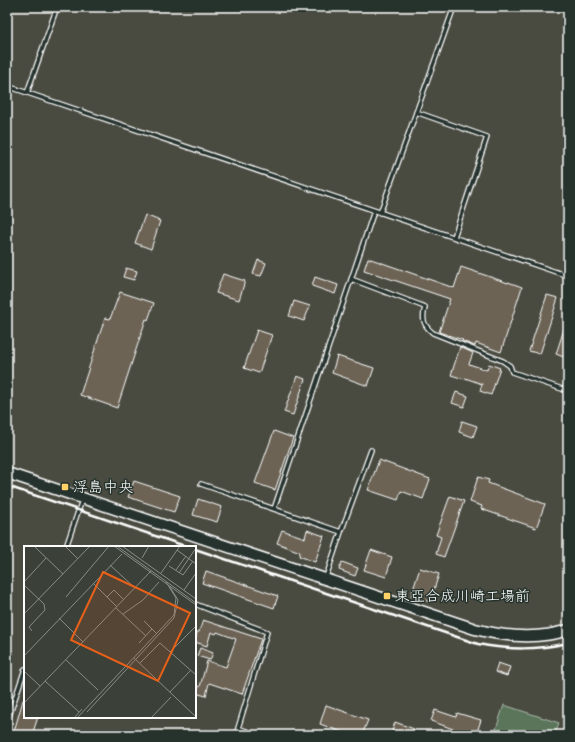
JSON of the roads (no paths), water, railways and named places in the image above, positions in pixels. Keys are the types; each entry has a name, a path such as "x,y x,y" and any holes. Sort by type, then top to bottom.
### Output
{"street":[{"path":"7,473 488,633 505,636 542,636 568,630"}],"lane":[{"path":"27,93 57,7"},
{"path":"380,213 454,7"},
{"path":"7,86 454,238 568,274"},
{"path":"416,112 487,137 454,238"},
{"path":"274,509 374,211"},
{"path":"351,279 425,307 422,316 423,323 433,333 503,361 510,366 512,372 568,391"},
{"path":"325,580 340,532 370,450"},
{"path":"201,484 340,532"},
{"path":"66,546 83,499"},
{"path":"196,604 267,632 236,735"},
{"path":"7,722 24,672"},
{"path":"238,728 257,735"}],"railway":[{"path":"7,486 185,546"},
{"path":"196,549 478,644 501,647 534,648 568,643"}],"place":[{"name":"浮島中央","path":"65,487"},
{"name":"東亞合成川崎工場前","path":"387,596"}]}
